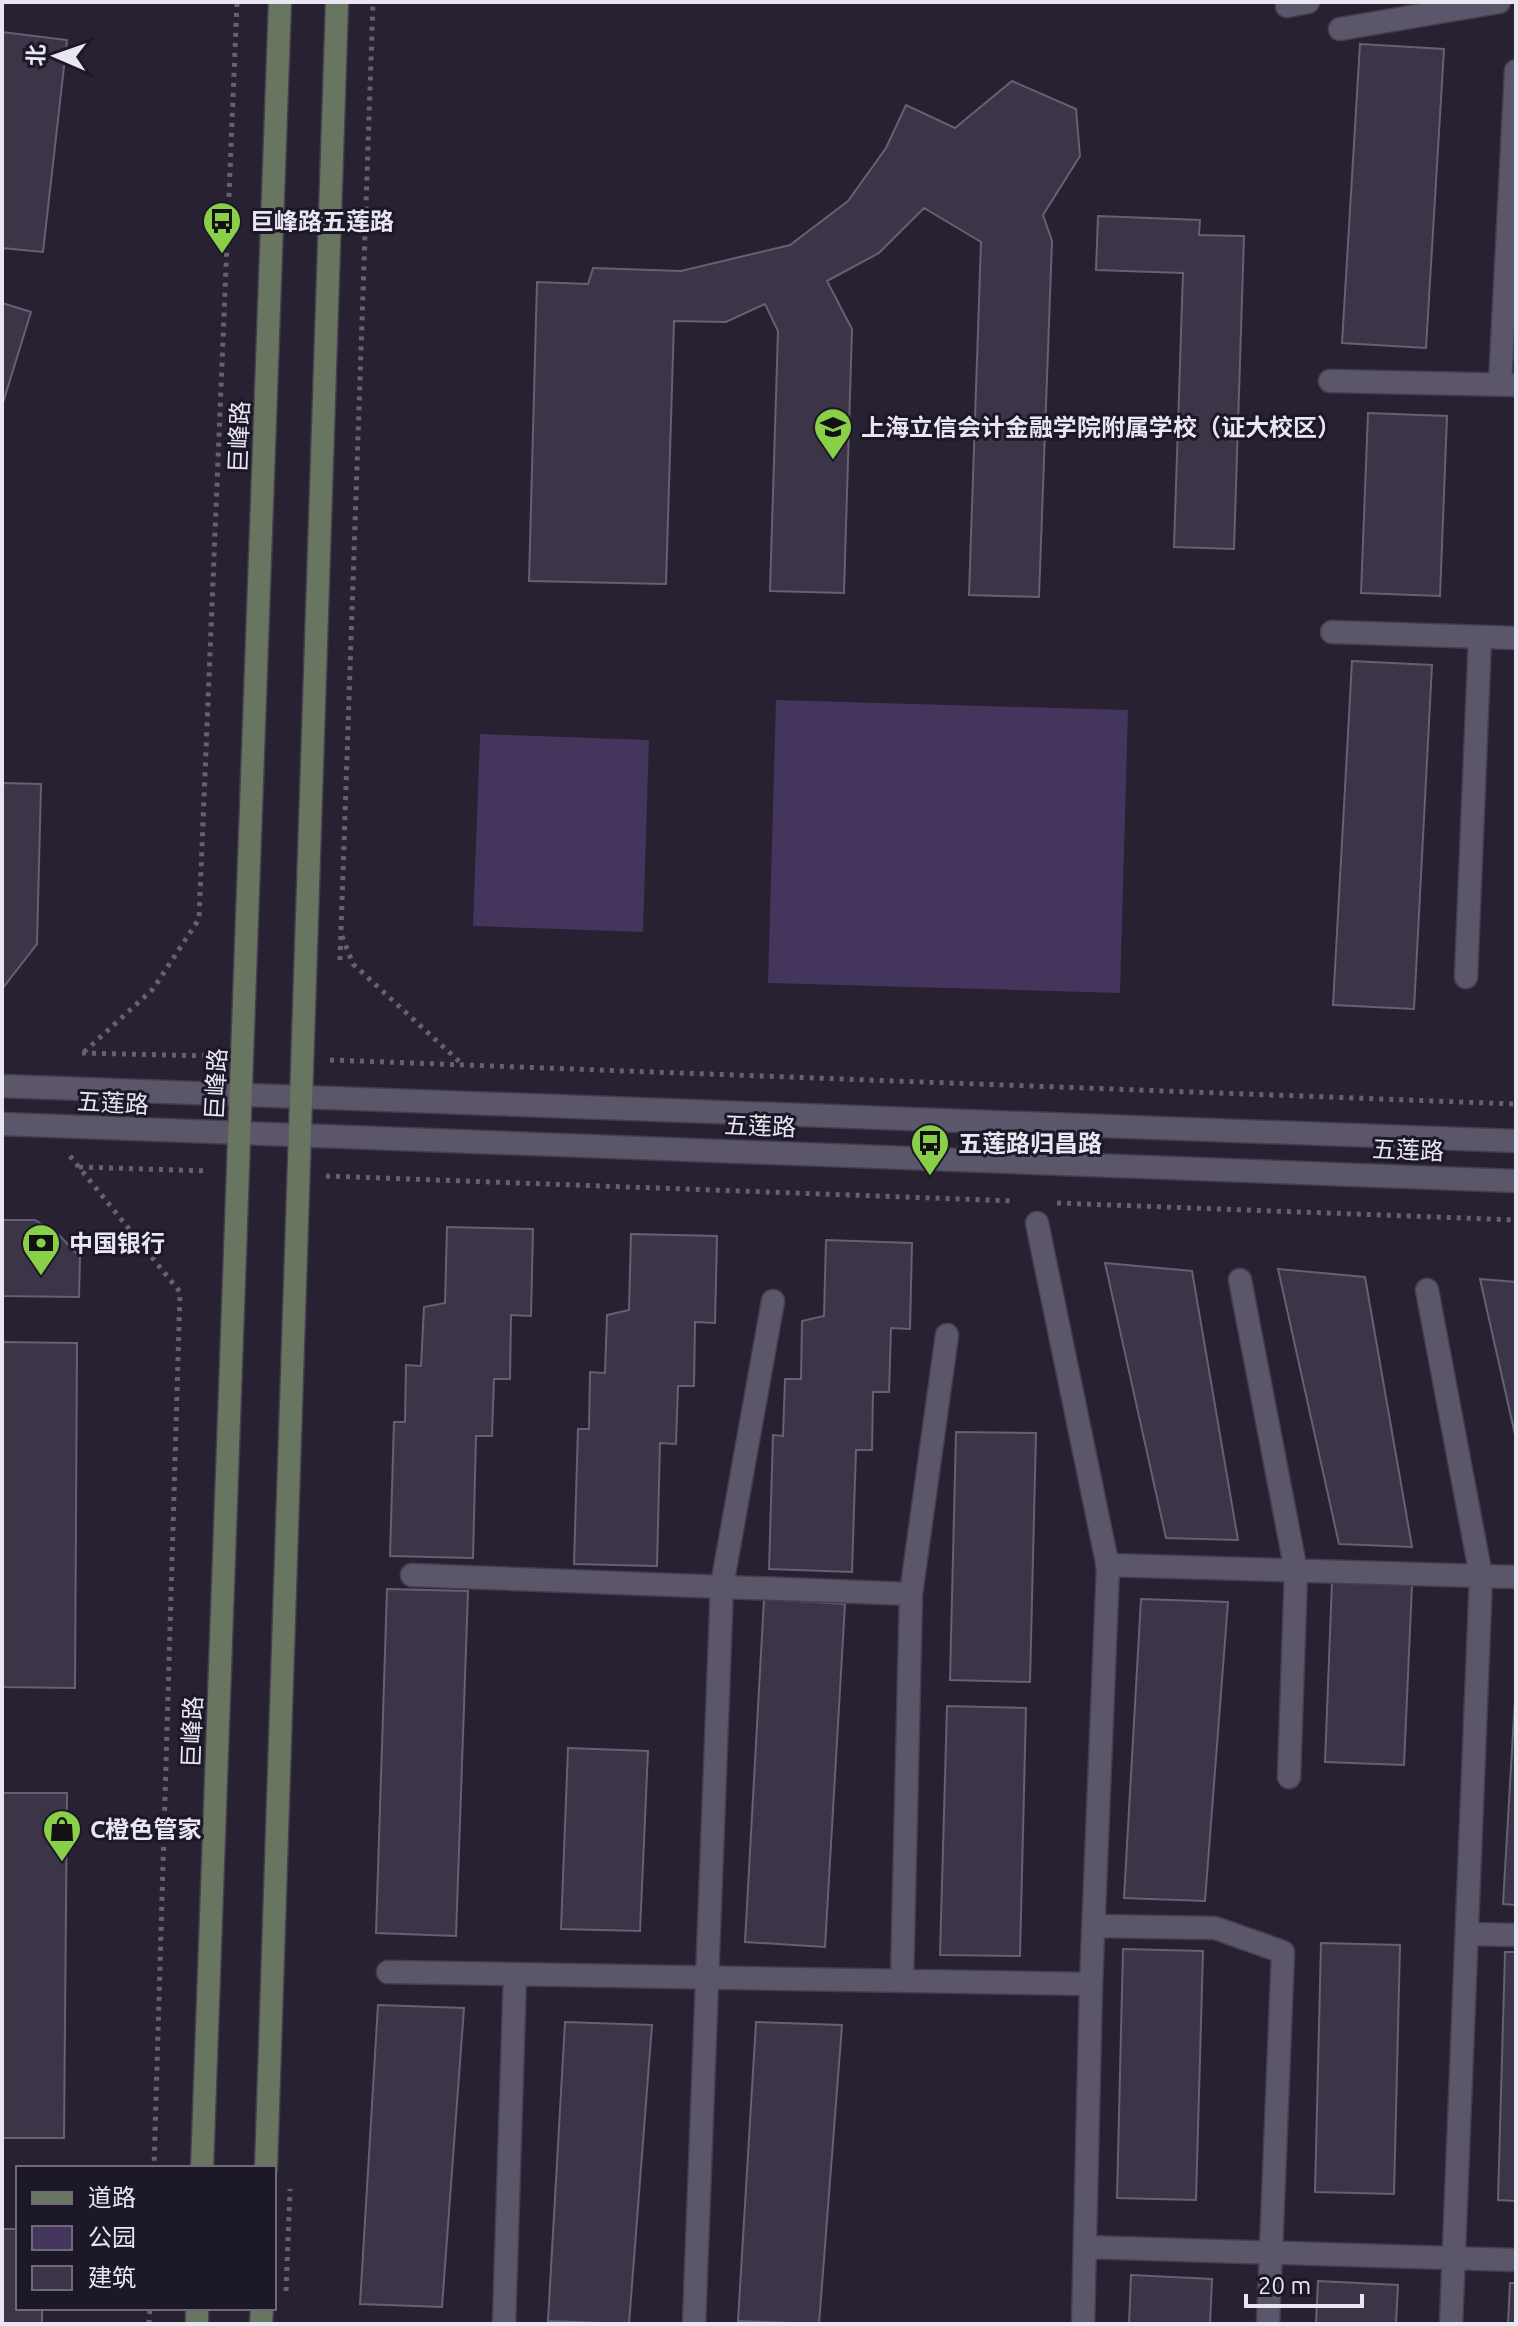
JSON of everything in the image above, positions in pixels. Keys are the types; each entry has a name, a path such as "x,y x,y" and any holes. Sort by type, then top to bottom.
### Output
{"main road":[{"name":"巨峰路","path":"202,2166 280,2"},
{"path":"266,2166 337,2"}],"street":[{"path":"1340,29 1499,2"},
{"path":"1330,381 1508,385 1516,71"},
{"path":"1332,632 1516,638"},
{"path":"1466,977 1480,637"},
{"name":"五莲路","path":"2,1086 1516,1141"},
{"name":"五莲路","path":"2,1124 1516,1181"},
{"path":"1037,1223 1107,1565 1091,1984 1083,2324"},
{"path":"1240,1280 1296,1571 1289,1777"},
{"path":"1427,1290 1481,1576 1451,2324"},
{"path":"694,2324 722,1585 773,1301"},
{"path":"902,1980 911,1594 947,1335"},
{"path":"1107,1565 1516,1577"},
{"path":"412,1575 911,1594"},
{"path":"1095,1926 1215,1928 1283,1952 1268,2324"},
{"path":"1467,1934 1516,1935"},
{"path":"388,1972 1091,1984"},
{"path":"504,2324 515,1974"},
{"path":"1085,2247 1516,2260"}],"path":[{"path":"45,1088 153,989 199,919 237,2"},
{"path":"373,2 341,935 353,964 463,1065 1516,1104"},
{"path":"42,1126 180,1292 154,2166"},
{"path":"371,1177 1022,1202"},
{"path":"1053,1203 1516,1220"}],"green space":[{"path":"776,700 1128,710 1120,993 768,983"},
{"path":"480,734 649,740 643,932 473,926"}],"building":[{"path":"2,32 67,40 43,252 2,248"},
{"path":"1360,44 1444,49 1426,348 1342,343"},
{"path":"1012,81 1076,109 1080,156 1043,215 1052,241 1039,597 969,595 981,242 924,208 879,253 827,281 852,329 844,593 770,591 778,331 765,304 726,322 674,321 666,584 529,581 537,282 588,284 593,268 681,271 790,245 848,201 886,148 906,105 955,128"},
{"path":"1098,216 1200,220 1199,235 1244,236 1234,549 1174,547 1183,273 1096,270"},
{"path":"2,303 31,312 2,406"},
{"path":"1368,413 1447,416 1440,596 1361,593"},
{"path":"1352,661 1432,665 1414,1009 1333,1005"},
{"path":"2,783 41,784 37,944 2,989"},
{"name":"中国银行","path":"2,1220 35,1220 60,1236 80,1257 79,1297 2,1296"},
{"path":"447,1227 533,1229 531,1316 511,1315 510,1379 494,1379 492,1436 476,1436 473,1558 390,1556 394,1422 405,1422 406,1365 421,1366 424,1307 445,1303"},
{"path":"631,1234 717,1236 715,1323 695,1322 694,1386 678,1386 676,1444 660,1443 657,1566 574,1564 578,1429 589,1429 590,1372 605,1373 607,1315 629,1310"},
{"path":"826,1240 912,1243 910,1329 891,1328 889,1392 873,1392 872,1450 856,1450 852,1572 769,1569 773,1435 783,1436 785,1379 801,1379 802,1321 824,1316"},
{"path":"1105,1263 1192,1271 1238,1540 1166,1538"},
{"path":"1278,1269 1365,1277 1412,1547 1339,1544"},
{"path":"1480,1279 1516,1282 1516,1439"},
{"path":"2,1342 77,1343 75,1688 2,1687"},
{"path":"956,1432 1036,1433 1030,1682 950,1680"},
{"path":"1332,1582 1412,1585 1404,1765 1325,1762"},
{"path":"387,1589 468,1591 456,1936 376,1933"},
{"path":"764,1599 845,1604 825,1947 745,1942"},
{"path":"1141,1599 1228,1602 1205,1901 1124,1898"},
{"path":"1516,1682 1516,1905 1503,1904"},
{"path":"947,1706 1026,1708 1020,1956 940,1955"},
{"path":"568,1748 648,1751 640,1931 561,1929"},
{"path":"2,1793 67,1793 64,2138 2,2138"},
{"path":"1321,1943 1400,1945 1394,2194 1315,2192"},
{"path":"1123,1949 1203,1951 1196,2200 1117,2198"},
{"path":"1505,1952 1516,1952 1516,2201 1498,2200"},
{"path":"378,2005 464,2008 442,2307 360,2304"},
{"path":"565,2022 652,2025 629,2324 548,2321"},
{"path":"756,2022 842,2025 819,2324 738,2321"},
{"path":"2,2229 16,2229 16,2310 42,2310 42,2324 2,2324"},
{"path":"1131,2275 1212,2279 1210,2324 1129,2324"},
{"path":"1318,2281 1398,2285 1396,2324 1316,2324"},
{"path":"1510,2283 1516,2283 1516,2324 1508,2324"}],"place":[{"name":"巨峰路五莲路","path":"222,255"},
{"name":"上海立信会计金融学院附属学校（证大校区）","path":"833,461"},
{"name":"五莲路归昌路","path":"930,1177"},
{"name":"中国银行","path":"41,1277"},
{"name":"C橙色管家","path":"62,1863"}]}
